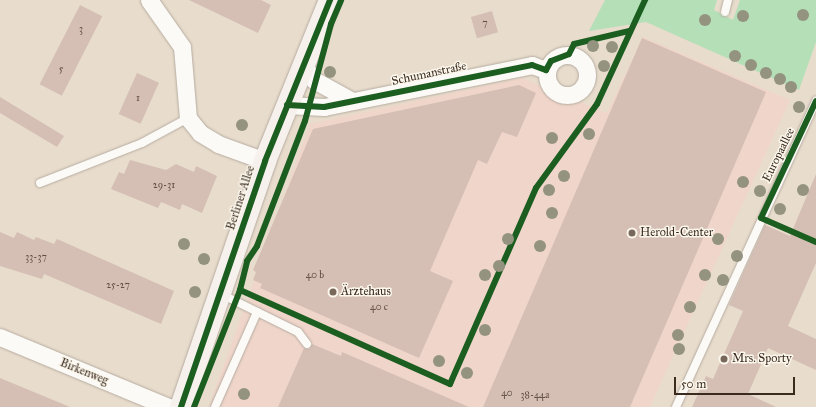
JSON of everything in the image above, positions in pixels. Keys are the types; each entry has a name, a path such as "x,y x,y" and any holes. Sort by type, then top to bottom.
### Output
{"street":[{"path":"149,0 182,47 188,118 200,133 218,144 265,161"},
{"name":"Berliner Allee","path":"181,407 221,294 265,161 286,105 330,0"},
{"path":"303,65 314,80 352,101"},
{"name":"Schumanstraße","path":"286,105 324,107 532,65 546,70"},
{"name":"Birkenweg","path":"0,337 168,407"}],"lane":[{"path":"724,12 728,0"},
{"name":"Europaallee","path":"676,407 816,101"},
{"path":"40,183 142,143 188,118"},
{"path":"221,294 298,332 307,344"},
{"path":"215,407 257,312"}],"shaded area":[{"path":"643,37 790,100 650,407 209,407 310,124 522,78 607,113"}],"green space":[{"path":"605,0 717,0 714,10 733,20 740,0 816,0 816,42 799,90 646,22 589,31"}],"building":[{"path":"189,0 261,0 271,5 258,33"},
{"path":"80,5 102,16 62,96 40,84"},
{"path":"492,11 498,32 477,38 471,17"},
{"name":"Herold-Center","path":"642,38 766,92 630,407 483,407"},
{"path":"137,73 159,83 141,124 119,114"},
{"path":"519,85 536,93 517,137 502,132 487,164 478,160 430,271 453,281 419,358 260,288 262,284 253,280 256,272 253,270 313,129"},
{"path":"0,97 64,136 57,147 0,113"},
{"path":"130,160 166,170 176,164 194,172 196,166 217,176 202,213 182,204 180,210 161,202 158,208 111,189 119,172 124,174"},
{"path":"816,174 816,263 788,326 816,339 816,370 768,348 748,394 776,407 692,407 706,376 713,379 743,311 729,305 765,225 790,236"},
{"path":"0,232 14,238 17,232 34,240 36,237 54,244 57,239 174,291 161,324 44,274 42,279 0,266"},
{"path":"312,344 341,356 342,352 469,407 278,407 304,348 310,349"},
{"path":"0,378 70,407 0,407"}],"cycle path":[{"path":"181,407 265,161 330,0"},
{"path":"194,407 240,290 247,261 257,246 305,121 331,24 341,0"},
{"path":"240,290 450,384 536,188 597,104 645,0"},
{"path":"287,105 324,107 532,65 546,70 551,61 569,54 574,44 629,31"},
{"path":"816,101 761,218 816,242"}],"place":[{"name":"Herold-Center","path":"632,233"},
{"name":"Ärztehaus","path":"333,292"},
{"name":"Mrs. Sporty","path":"724,359"}]}
